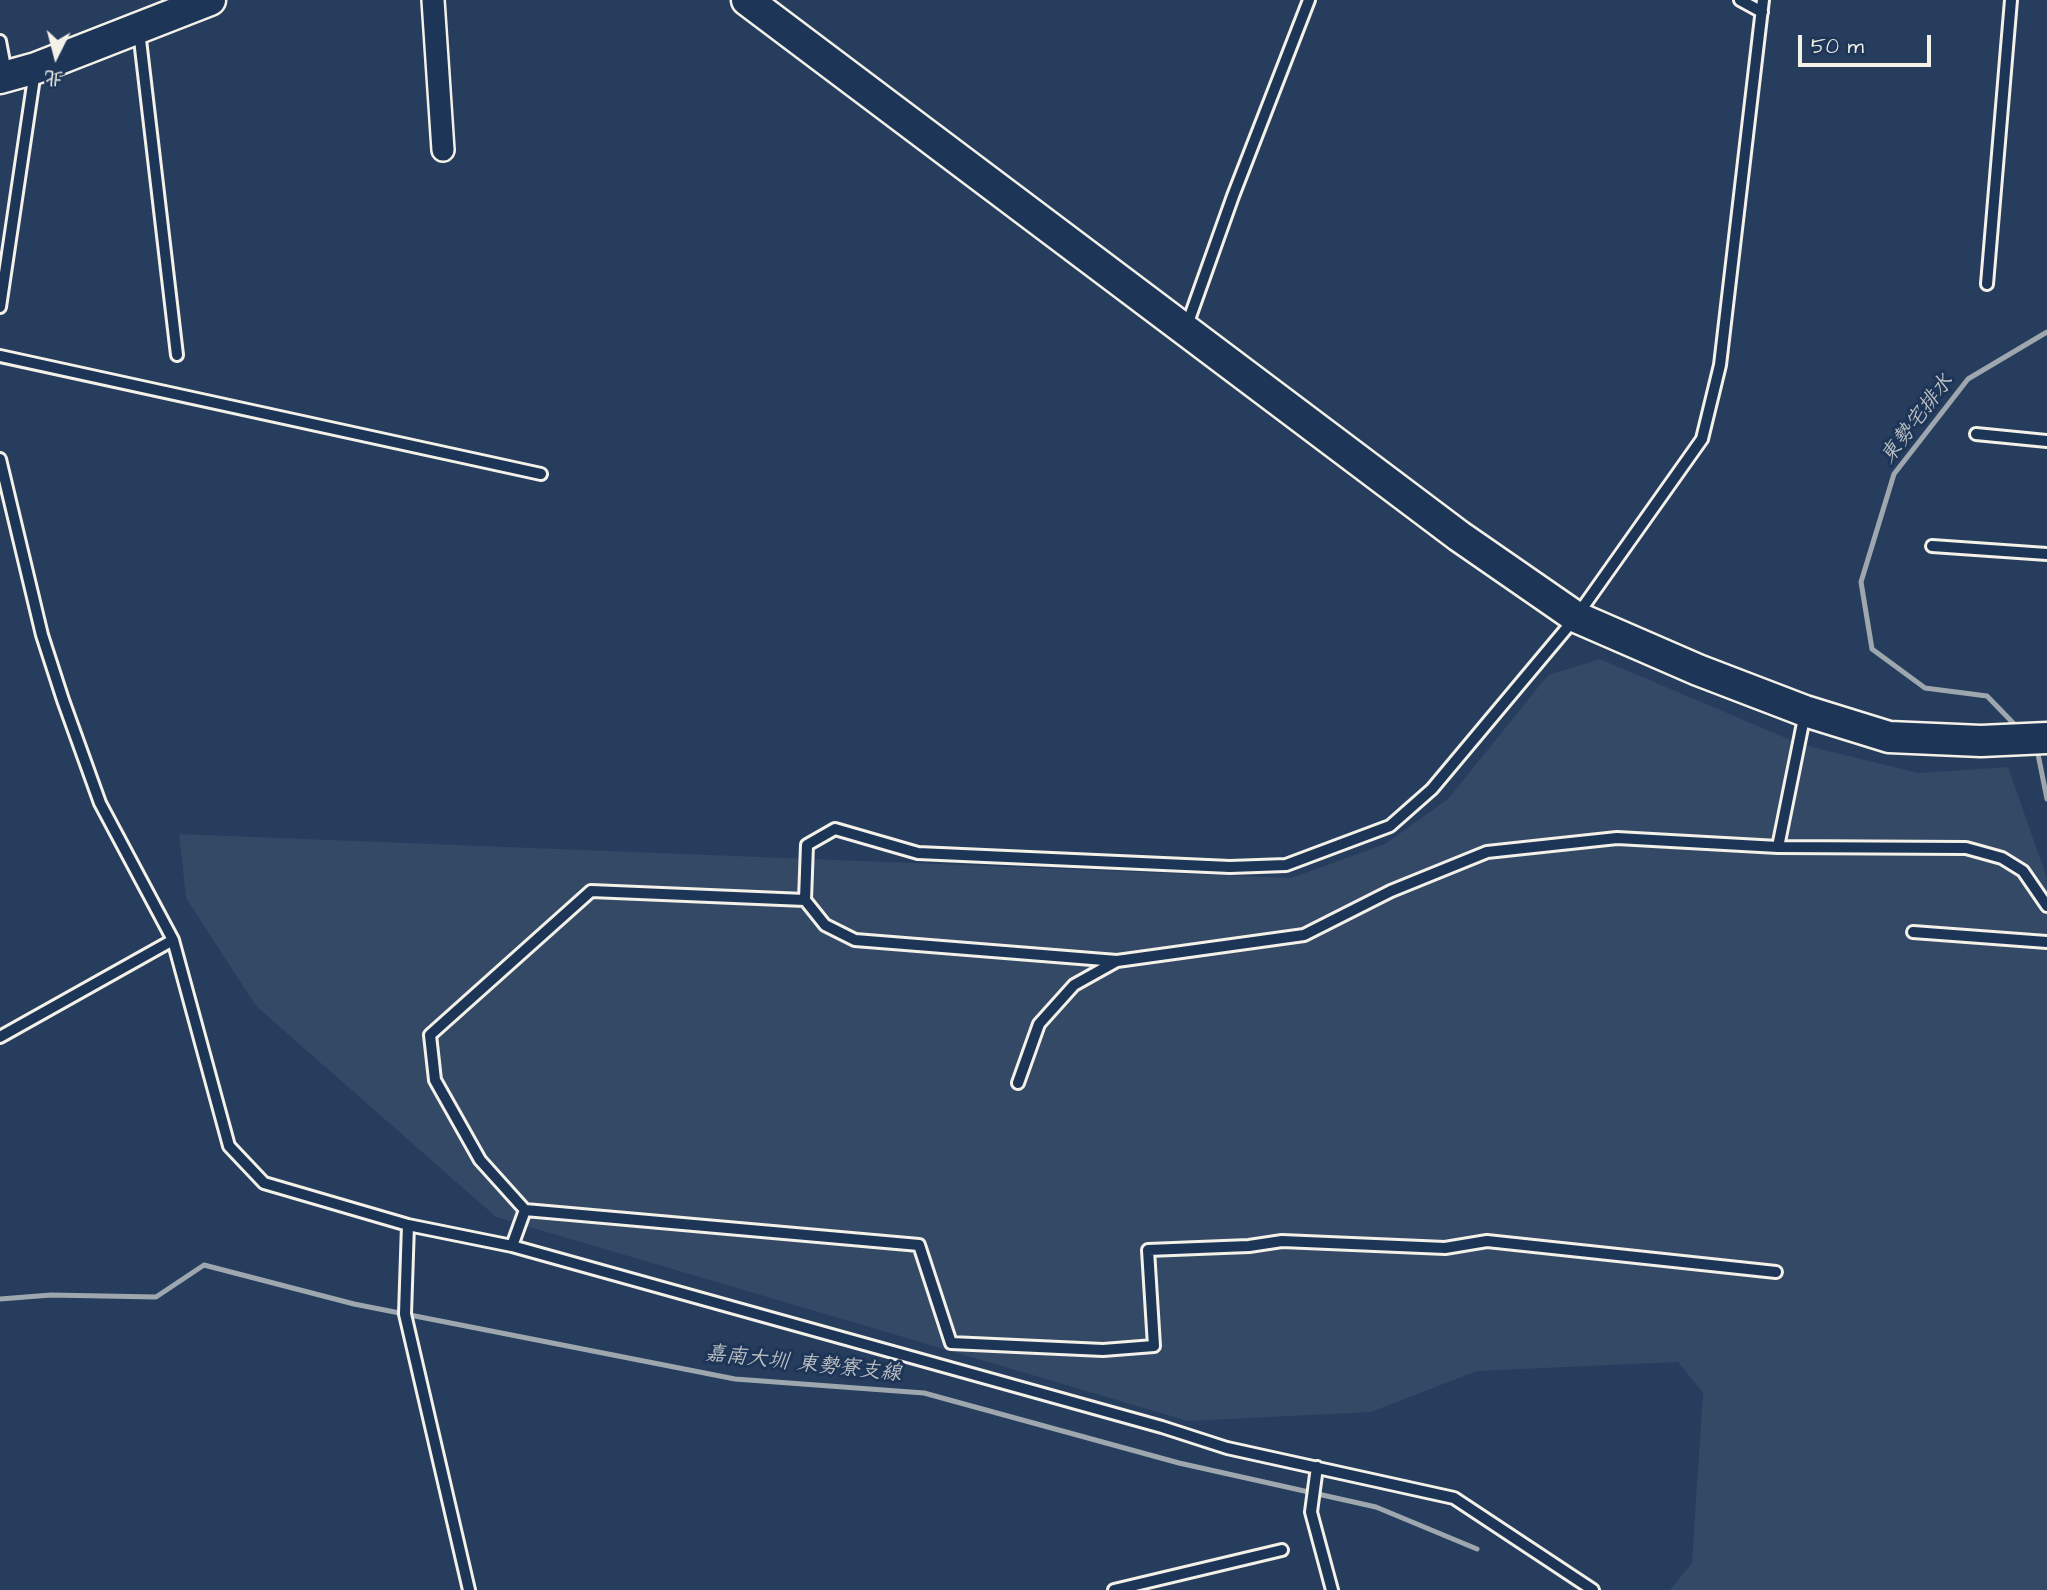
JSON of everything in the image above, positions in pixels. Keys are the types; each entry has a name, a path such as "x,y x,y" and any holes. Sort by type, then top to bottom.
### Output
{"street":[{"path":"3,77 36,68 210,0"},
{"path":"433,0 443,150"},
{"path":"747,0 1459,536 1576,617 1698,670 1805,711 1889,737 1981,741 2047,738"}],"lane":[{"path":"1186,328 1233,196 1309,0"},
{"path":"1740,0 1763,6 1720,365 1702,439 1576,617 1432,789 1390,826 1286,864 1230,867 918,853 835,829 807,845 805,900 825,925 855,940 1117,961 1304,935 1391,891 1487,852 1617,838 1778,847 1966,849 2002,858 2023,871 2047,906"},
{"path":"1987,284 2011,0"},
{"path":"139,26 177,355"},
{"path":"0,41 3,77"},
{"path":"0,307 36,68"},
{"path":"0,356 541,474"},
{"path":"1976,434 2047,440"},
{"path":"0,458 42,635 62,700 100,803 173,940 229,1146 264,1183 408,1225 512,1246 1161,1427 1227,1448 1454,1498 1594,1590"},
{"path":"1932,546 2047,554"},
{"path":"1778,847 1805,711"},
{"path":"805,900 591,891 430,1035 435,1080 480,1160 525,1210 919,1245 951,1343 1103,1350 1154,1346 1148,1250 1249,1246 1282,1241 1445,1248 1487,1241 1776,1272"},
{"path":"1913,932 2047,942"},
{"path":"0,1037 173,940"},
{"path":"1018,1083 1039,1024 1074,985 1117,961"},
{"path":"512,1246 525,1210"},
{"path":"408,1225 405,1314 469,1590"},
{"path":"1317,1467 1311,1512 1332,1590"},
{"path":"1114,1590 1282,1550"}],"shaded area":[{"path":"1600,659 1800,744 1918,773 2008,767 2047,878 2047,1590 1670,1590 1692,1563 1703,1393 1678,1362 1477,1371 1371,1412 1188,1421 496,1217 256,1006 186,898 179,834 1291,878 1385,844 1448,799 1548,675"}],"waterway":[{"name":"東勢宅排水","path":"2019,729 1987,696 1925,688 1872,649 1861,582 1894,474 1968,379 2047,332"},
{"name":"東勢宅排水","path":"2037,749 2047,799"},
{"name":"嘉南大圳 東勢寮支線","path":"0,1299 51,1295 156,1297 204,1265 354,1304 735,1379 924,1393 1179,1463 1376,1507 1477,1549"}]}
